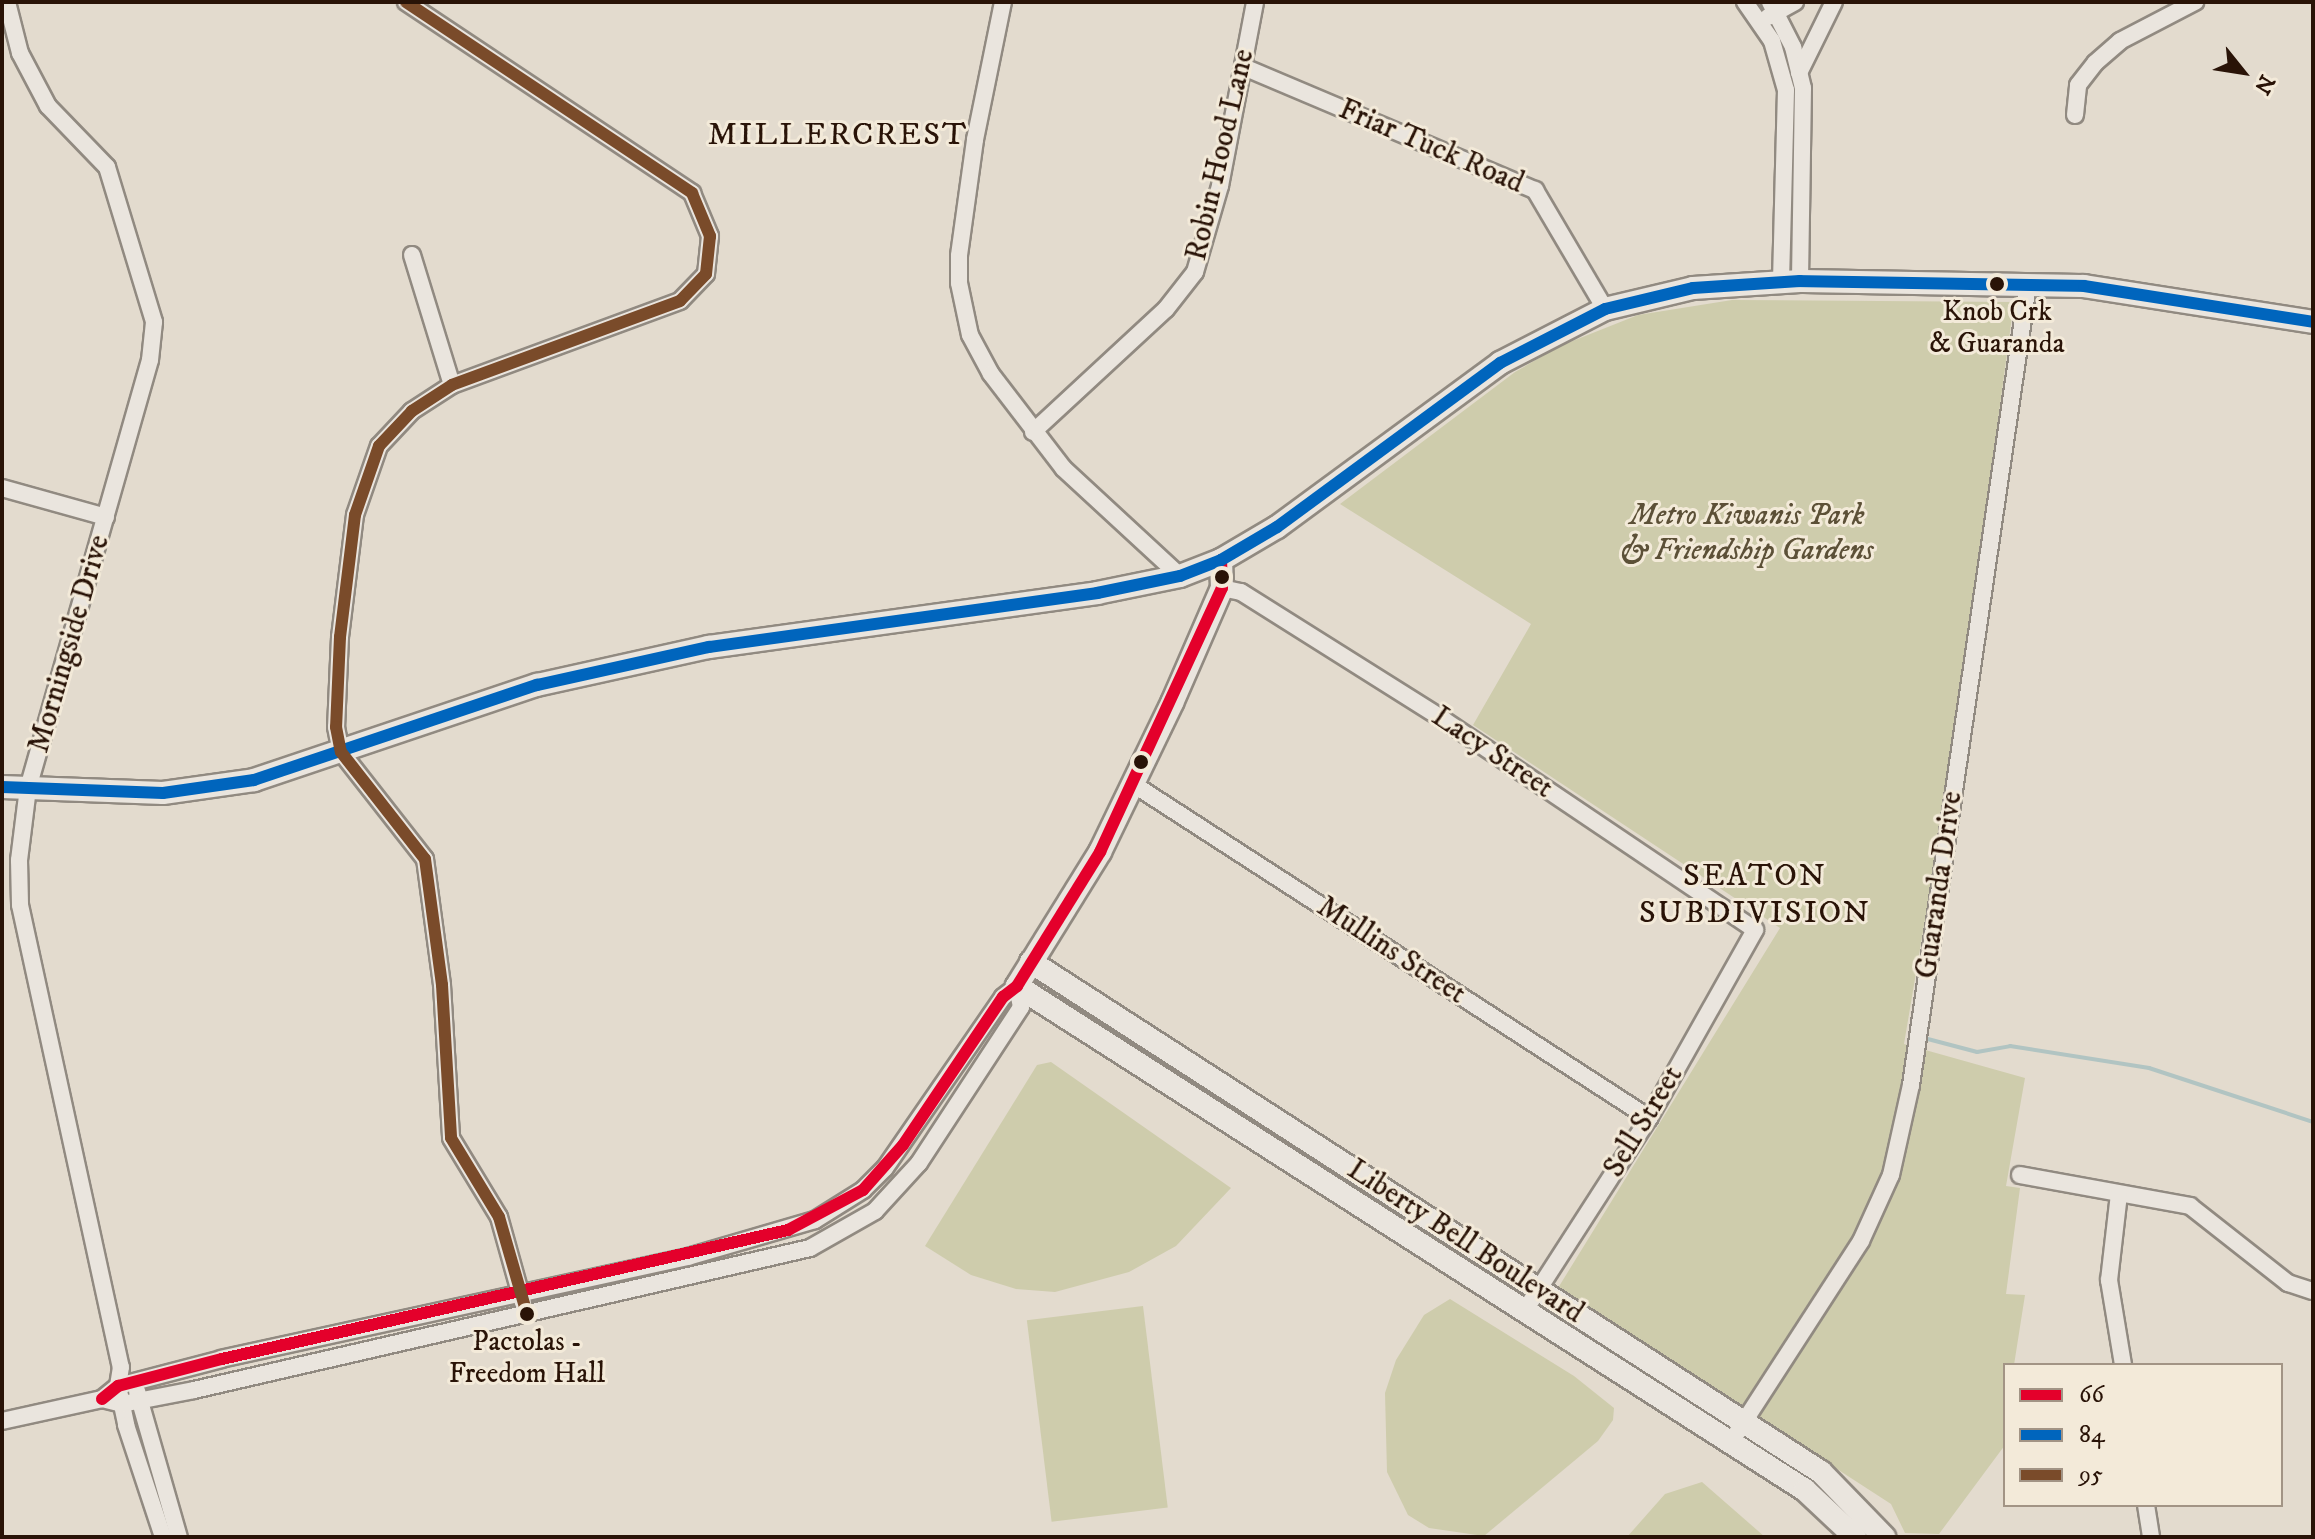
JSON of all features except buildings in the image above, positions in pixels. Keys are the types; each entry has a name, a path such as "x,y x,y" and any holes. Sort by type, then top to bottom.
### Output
{"street":[{"path":"8,7 24,2"},
{"path":"406,2 692,193 710,236 706,274 696,291 661,312 452,385 395,427 379,446 362,488 340,637 336,727 341,752 425,859 442,985 451,1138 499,1217 527,1314"},
{"path":"1003,2 975,140 959,283 970,335 1033,432 1091,497 1180,576"},
{"name":"Robin Hood Lane","path":"1033,432 1166,309 1195,272 1208,237 1246,68 1255,2"},
{"path":"1745,2 1796,83"},
{"path":"1760,22 1773,7 1795,2"},
{"path":"1796,83 1831,2"},
{"path":"2075,115 2078,85 2095,63 2120,41 2195,2"},
{"name":"Morningside Drive","path":"8,7 20,53 48,106 107,167 150,303 154,342 28,788 20,905 130,1402 136,1462 163,1537"},
{"path":"1773,7 1796,83 1790,281"},
{"name":"Friar Tuck Road","path":"1246,68 1535,190 1605,309"},
{"path":"412,255 452,385"},
{"path":"2,787 163,793 254,780 537,685 693,651 1097,593 1180,576 1221,560 1325,495 1500,363 1605,309 1693,288 1790,281 2084,286 2313,322"},
{"name":"Guaranda Drive","path":"1731,1442 1861,1241 1891,1175 1911,1085 2028,285"},
{"path":"2,488 106,517"},
{"path":"102,1399 126,1384 788,1230 840,1206 885,1168 1003,997 1017,986 1100,852 1222,588 1221,560"},
{"name":"Lacy Street","path":"1222,588 1241,592 1444,720 1755,930"},
{"name":"Mullins Street","path":"1133,784 1649,1118"},
{"name":"Sell Street","path":"1526,1309 1649,1118 1755,930"},
{"name":"Liberty Bell Boulevard","path":"1031,962 1821,1472 1884,1537"},
{"path":"2,1421 102,1399 130,1402 527,1314 792,1253 844,1232 875,1211 919,1163 1021,1007 1017,986"},
{"name":"Liberty Bell Boulevard","path":"1017,986 1805,1490 1855,1537"},
{"path":"2020,1175 2190,1206 2288,1283 2313,1291"},
{"path":"2119,1194 2109,1280 2123,1363"},
{"name":"Morningside Drive","path":"130,1402 179,1537"},
{"path":"2146,1507 2151,1537"}],"green space":[{"name":"Metro Kiwanis Park & Friendship Gardens","path":"1732,300 2014,302 1952,760 1904,1044 2025,1078 2006,1186 2020,1188 2006,1294 2025,1295 2014,1363 2003,1363 2003,1448 1939,1534 1905,1533 1891,1504 1558,1288 1780,928 1473,725 1531,624 1340,504 1515,372 1560,346 1638,315"},
{"path":"1051,1062 1231,1188 1176,1246 1129,1272 1055,1292 1016,1289 971,1275 925,1246 1037,1065"},
{"path":"1450,1299 1574,1376 1614,1408 1613,1420 1598,1441 1484,1536 1429,1528 1408,1515 1387,1472 1385,1393 1396,1360 1424,1315"},
{"path":"1143,1306 1168,1507 1052,1522 1027,1320"},
{"path":"1702,1482 1765,1537 1627,1537 1665,1494"}],"waterway":[{"path":"1924,1038 1977,1052 2010,1046 2149,1068 2313,1122"}],"transit line":[{"name":"95","path":"406,2 692,193 710,236 706,274 680,301 452,385 412,411 379,446 355,515 340,637 336,727 341,752 425,859 442,985 451,1138 499,1217 527,1314"},
{"name":"84","path":"2,787 163,793 254,780 537,685 709,647 1097,593 1180,576 1221,560 1277,527 1500,363 1605,309 1693,288 1800,281 2084,286 2313,322"},
{"name":"66","path":"102,1399 118,1386 222,1359 788,1230 863,1190 903,1145 1003,997 1017,986 1100,852 1222,588 1221,560"}],"place":[{"name":"Knob Crk & Guaranda","path":"1997,284"},
{"name":"Pactolas - Freedom Hall","path":"527,1314"}],"district":[{"name":"MILLERCREST","path":"838,135"},
{"name":"SEATON SUBDIVISION","path":"1755,896"}]}
